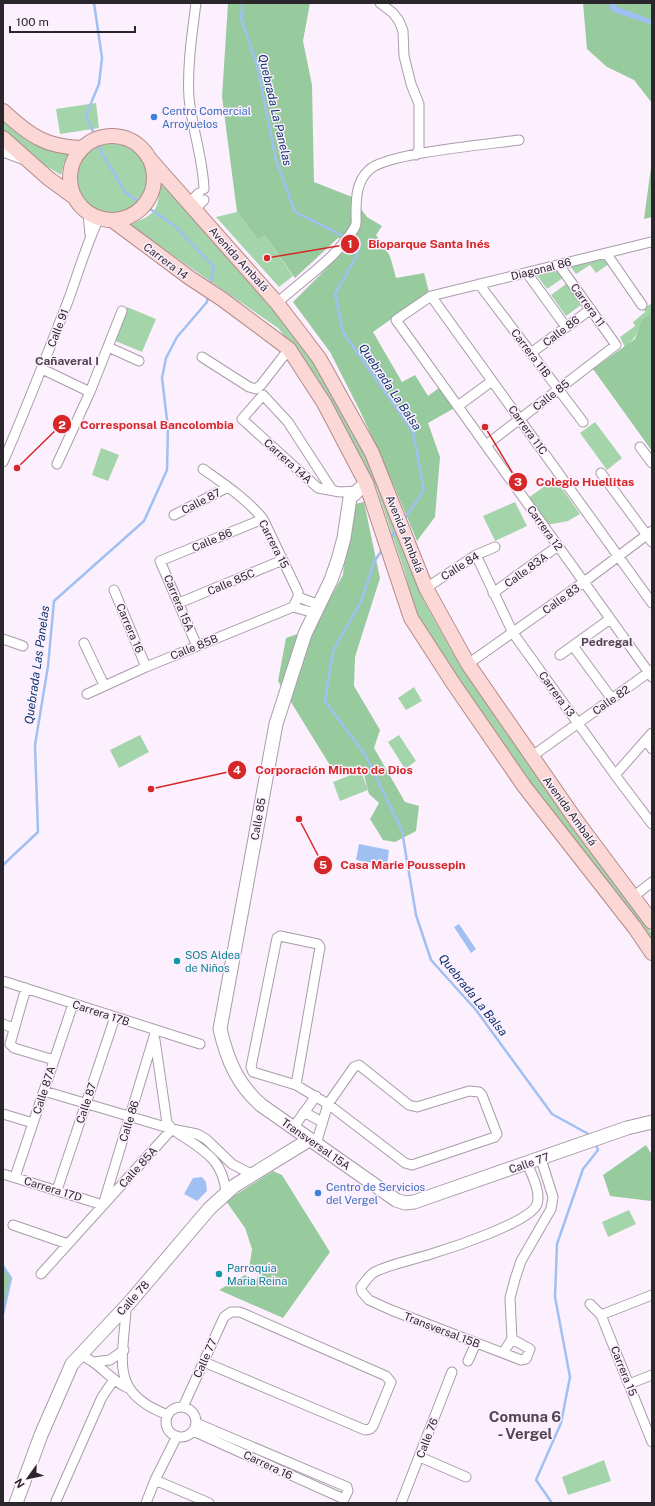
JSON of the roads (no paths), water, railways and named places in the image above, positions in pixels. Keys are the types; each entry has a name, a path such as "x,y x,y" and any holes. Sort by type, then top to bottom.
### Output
{"main road":[{"path":"3,111 25,131 49,143 66,148 85,145 100,137 113,136 133,142 148,157 154,176 150,196 147,203 132,216 100,217 3,138"},
{"path":"74,197 70,183 71,168 73,160 85,145"},
{"name":"Avenida Ambalá","path":"148,157 278,303 319,358 372,453 426,588 468,664 531,756 652,922"},
{"name":"Carrera 14","path":"100,217 222,299"},
{"name":"Avenida Ambalá","path":"222,299 289,349 324,403 361,487 378,519 390,559 411,618 453,683 524,786 635,928 652,953"}],"street":[{"path":"191,207 202,192 204,176 189,98 191,37 196,3"},
{"path":"380,3 393,13 399,21 403,31 404,56 411,84 419,104 419,150 416,155"},
{"path":"278,303 339,248 356,225 357,192 361,180 369,169 380,163 416,155 519,140"},
{"path":"3,152 32,163"},
{"name":"Calle 91","path":"3,462 42,369 83,261 90,236 100,217"},
{"name":"Diagonal 86","path":"431,296 651,242"},
{"path":"606,253 642,305"},
{"name":"Carrera 11","path":"559,265 616,346"},
{"path":"527,273 566,327"},
{"name":"Carrera 11B","path":"479,284 583,422"},
{"name":"Carrera 12","path":"431,296 396,320 651,674"},
{"name":"Carrera 11C","path":"431,296 652,603"},
{"name":"Calle 86","path":"531,353 591,309"},
{"path":"57,464 90,392 122,311"},
{"name":"Calle 85","path":"486,445 616,346"},
{"path":"108,347 139,361"},
{"path":"202,357 249,387 256,389 261,385 289,349"},
{"path":"42,369 90,392"},
{"path":"458,406 492,381"},
{"name":"Carrera 14A","path":"263,395 288,422 336,491 318,488 242,419 263,395"},
{"path":"640,447 652,463"},
{"name":"Carrera 15","path":"203,469 228,487 263,519 298,592 298,597"},
{"path":"601,474 650,536"},
{"name":"Calle 87","path":"174,515 228,487"},
{"path":"336,491 361,487"},
{"name":"Calle 85","path":"235,1074 226,1052 220,1029 276,724 305,634 338,560 344,538 350,498 361,487"},
{"name":"Calle 86","path":"160,561 263,519"},
{"name":"Calle 83","path":"468,664 650,536"},
{"name":"Calle 83A","path":"493,593 558,546"},
{"name":"Calle 84","path":"426,588 476,555 495,547"},
{"name":"Carrera 13","path":"476,555 513,633 614,775 652,824"},
{"name":"Calle 85C","path":"179,603 283,560"},
{"name":"Carrera 15A","path":"160,561 196,646"},
{"name":"Carrera 16","path":"114,590 146,667"},
{"path":"298,597 317,609 293,607 298,597"},
{"name":"Calle 85B","path":"87,694 146,667 293,607"},
{"path":"560,655 610,619"},
{"path":"3,639 22,646"},
{"path":"84,643 104,685"},
{"path":"574,646 612,699"},
{"name":"Calle 82","path":"531,756 612,699 651,674"},
{"path":"614,775 652,734"},
{"path":"633,897 652,882"},
{"path":"296,1085 320,947 318,944 280,936 277,938 251,1067 256,1074 296,1085 316,1096 328,1104 405,1163 412,1165 496,1136 482,1095 479,1092 469,1091 417,1107 409,1105 359,1065 354,1067 328,1104 313,1142"},
{"name":"Carrera 17B","path":"3,981 114,1017 155,1034 200,1044"},
{"path":"26,988 13,1028 10,1044 14,1048 54,1060"},
{"name":"Calle 87A","path":"15,1177 73,1004"},
{"name":"Calle 87","path":"57,1190 114,1017"},
{"path":"3,1024 13,1028"},
{"path":"155,1034 167,1123 172,1129 198,1146 214,1159 222,1170 226,1194"},
{"name":"Calle 86","path":"103,1205 155,1034"},
{"name":"Transversal 15A","path":"235,1074 251,1096 293,1128 396,1200 405,1203"},
{"path":"44,1091 172,1129 197,1134 206,1139 242,1171 253,1175"},
{"path":"293,1128 316,1096"},
{"path":"304,1112 322,1122"},
{"path":"3,1114 33,1123"},
{"name":"Calle 77","path":"405,1203 414,1202 594,1140 652,1122"},
{"name":"Calle 85A","path":"41,1274 172,1129"},
{"name":"Calle 78","path":"16,1503 28,1468 66,1376 79,1355 126,1307 209,1209 226,1194 253,1175 313,1142"},
{"path":"218,1165 226,1158"},
{"path":"503,1352 512,1339 510,1298 521,1261 551,1209 553,1197 541,1159"},
{"name":"Transversal 15B","path":"512,1339 530,1349 529,1355 521,1360 391,1310 369,1300 362,1292 361,1287 374,1273 502,1229 530,1214 536,1206 538,1200 536,1186 528,1163"},
{"name":"Carrera 17D","path":"3,1174 103,1205"},
{"path":"13,1225 68,1244"},
{"path":"601,1315 652,1295"},
{"name":"Carrera 15","path":"590,1304 601,1315 652,1442"},
{"path":"126,1307 123,1374 128,1388 136,1398 150,1408 168,1415"},
{"name":"Calle 77","path":"183,1407 224,1317 231,1312 240,1312 389,1377 391,1382 373,1426 370,1429 364,1430 204,1362"},
{"path":"468,1361 476,1343"},
{"path":"94,1362 110,1360 124,1350"},
{"path":"79,1355 94,1362 113,1381 128,1388"},
{"name":"Calle 76","path":"401,1503 452,1372"},
{"path":"629,1384 652,1375"},
{"path":"56,1501 102,1396 113,1381"},
{"path":"183,1407 194,1414 194,1427 185,1436 177,1436 167,1428 168,1415 174,1409 183,1407"},
{"name":"Carrera 16","path":"194,1427 249,1446 321,1475 348,1489 344,1499 245,1455 194,1427"},
{"path":"146,1503 155,1480 177,1436"},
{"path":"245,1455 249,1446"},
{"path":"420,1457 466,1477"},
{"path":"155,1480 209,1503"}],"water":[{"path":"609,3 616,3 616,6 652,20 652,25 611,11"},
{"path":"359,844 389,850 387,866 356,860"},
{"path":"459,924 476,949 471,953 454,927"},
{"path":"202,1177 206,1182 207,1191 197,1201 184,1194 193,1178"}],"waterway":[{"name":"Quebrada La Panelas","path":"94,3 102,58 99,84 86,115 102,153 125,192 175,226 214,267 210,285"},
{"name":"Quebrada La Panelas","path":"243,3 241,18 257,65 276,160 295,212 345,237"},
{"name":"Quebrada La Balsa","path":"350,240 360,245 356,257 335,294 343,332 413,432 424,490 404,520"},
{"name":"Quebrada Las Panelas","path":"3,865 38,832 35,745 48,666 54,601 144,521 167,470 168,428 162,378 166,358 177,337 207,302 208,296"},
{"name":"Quebrada La Balsa","path":"390,539 397,529"},
{"name":"Quebrada La Balsa","path":"382,550 374,562 361,602 333,651 325,701 366,756 402,831 416,915 431,960 476,1010 552,1114 592,1136"},
{"name":"Quebrada La Balsa","path":"552,1503 536,1480 561,1423 570,1377 555,1297 557,1244 583,1169 598,1150 595,1143"},
{"name":"Quebrada Las Panelas","path":"3,1266 11,1278 3,1314"}],"place":[{"name":"Centro Comercial Arroyuelos","path":"154,117"},
{"name":"Bioparque Santa Inés","path":"267,258"},
{"name":"Colegio Huellitas","path":"485,427"},
{"name":"Corresponsal Bancolombia","path":"17,468"},
{"name":"Corporación Minuto de Dios","path":"151,789"},
{"name":"Casa Marie Poussepin","path":"299,819"},
{"name":"SOS Aldea de Niños","path":"177,961"},
{"name":"Centro de Servicios del Vergel","path":"318,1193"},
{"name":"Parroquia Maria Reina","path":"219,1274"}],"district":[{"name":"Cañaveral I","path":"67,361"},
{"name":"Pedregal","path":"607,642"},
{"name":"Comuna 6 - Vergel","path":"525,1424"}]}
